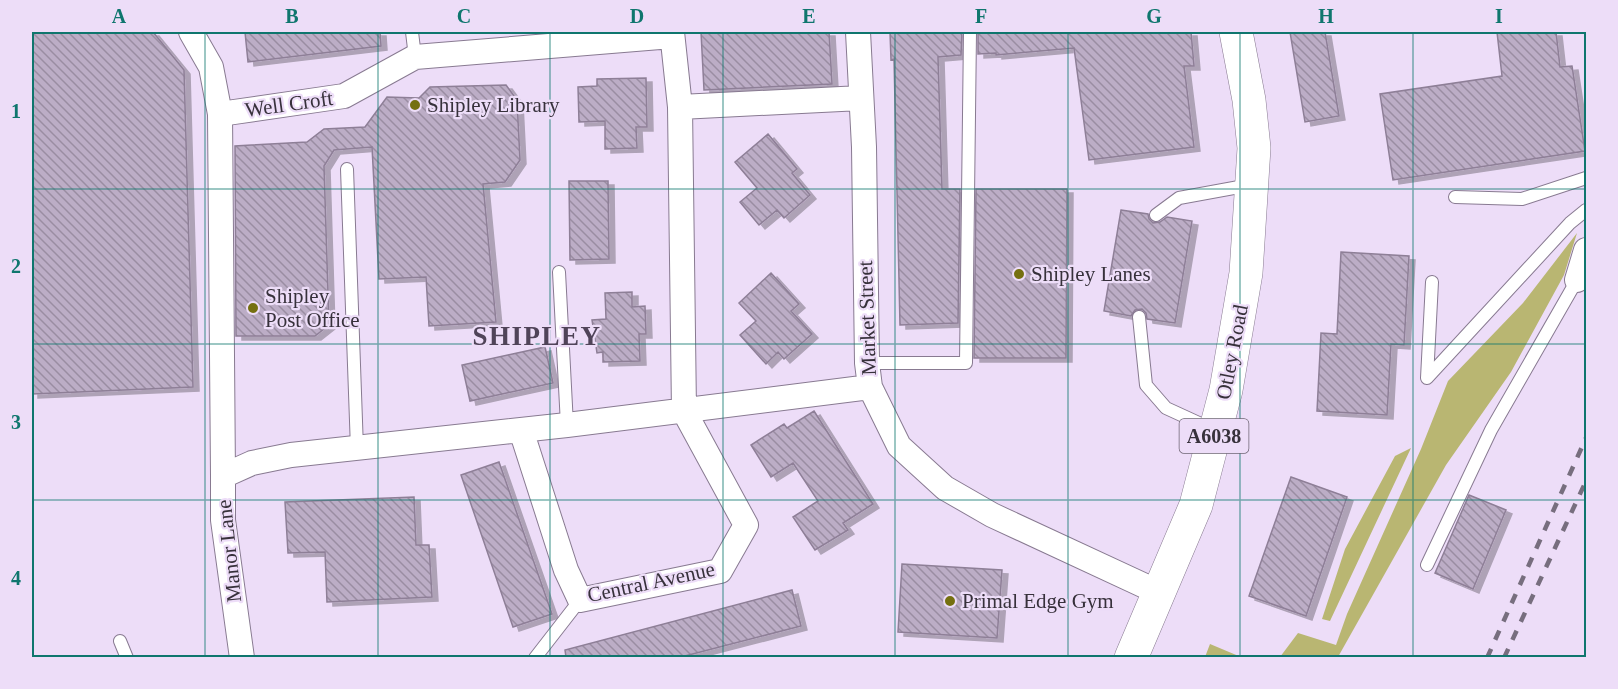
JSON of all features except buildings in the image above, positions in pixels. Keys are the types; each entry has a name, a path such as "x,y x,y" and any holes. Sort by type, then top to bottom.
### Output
{"main road":[{"name":"Otley Road","path":"1137,652 1196,505 1226,390 1246,273 1254,148 1249,100 1236,32"}],"street":[{"name":"Well Croft","path":"190,32 211,67"},
{"name":"Well Croft","path":"211,32 211,67 220,114 224,476"},
{"name":"Market Street","path":"858,32 867,363 870,387 899,446 945,488 992,515 1160,593"},
{"name":"Well Croft","path":"220,114 344,96 415,57 529,39 672,34"},
{"name":"Central Avenue","path":"521,430 566,570 580,600 720,571 746,525 684,411 680,107 672,34"},
{"path":"680,107 861,98"},
{"path":"1577,280 1587,250"},
{"path":"357,449 870,387"},
{"name":"Manor Lane","path":"242,657 223,520 224,476 252,463 291,455 357,449"}],"lane":[{"path":"412,32 415,57"},
{"path":"867,363 966,363 970,32"},
{"path":"347,169 357,449"},
{"path":"1455,197 1522,200 1587,178"},
{"path":"1156,215 1179,198 1253,185"},
{"path":"1432,282 1427,378 1570,223 1587,210"},
{"path":"559,272 567,425"},
{"path":"1427,565 1491,430 1577,280"},
{"path":"1139,317 1146,386 1166,408 1215,430"},
{"path":"535,657 580,600"},
{"path":"120,641 127,657"}],"shaded area":[{"path":"1577,233 1564,275 1511,372 1446,465 1338,657 1280,657 1298,633 1336,645 1347,614 1421,449 1448,381 1523,303"},
{"path":"1411,448 1330,621 1322,619 1345,549 1395,456"},
{"path":"1210,644 1241,657 1205,657"}],"railway":[{"path":"1487,658 1586,438"},
{"path":"1504,658 1586,481"}],"place":[{"name":"Shipley Library","path":"415,105"},
{"name":"Shipley Lanes","path":"1019,274"},
{"name":"Shipley Post Office","path":"253,308"},
{"name":"Primal Edge Gym","path":"950,601"}],"district":[{"name":"SHIPLEY","path":"537,336"}]}
